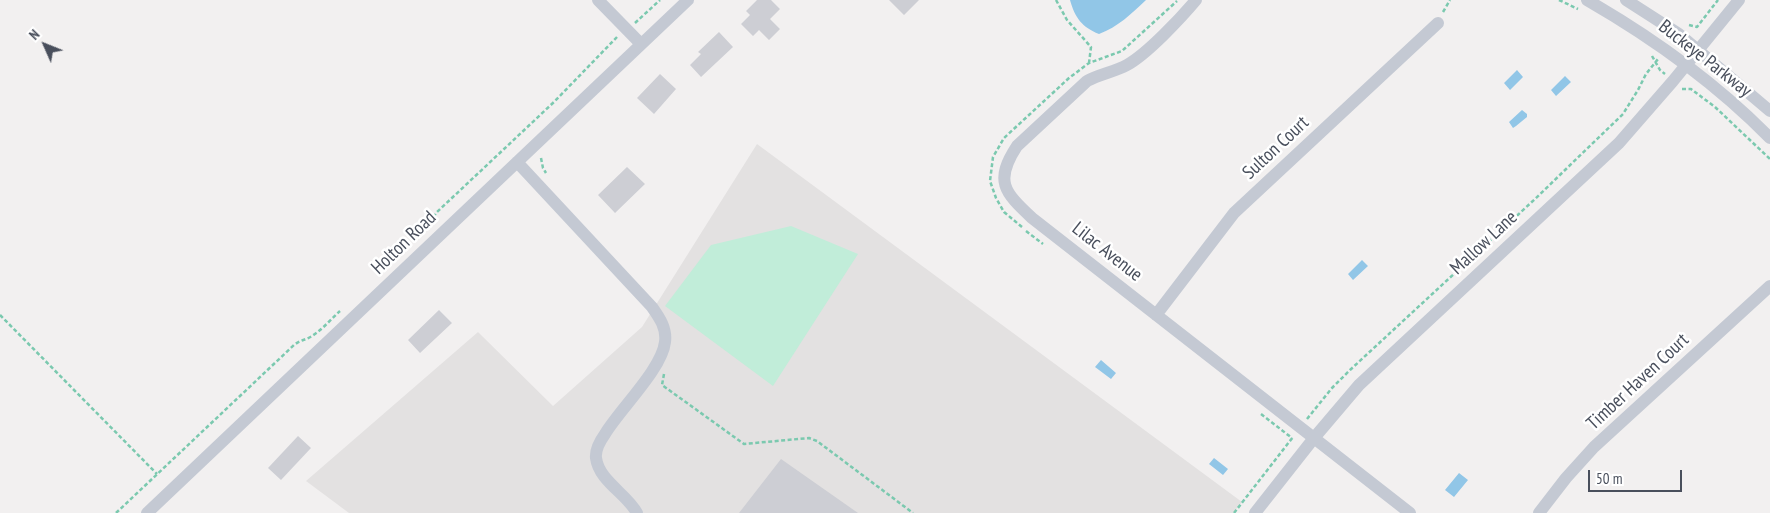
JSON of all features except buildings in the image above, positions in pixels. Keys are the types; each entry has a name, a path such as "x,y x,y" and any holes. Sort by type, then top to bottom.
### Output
{"street":[{"path":"598,0 641,44"},
{"name":"Holton Road","path":"146,513 688,0"},
{"name":"Lilac Avenue","path":"1196,0 1140,56 1126,66 1098,75 1078,89 1017,146 1010,156 1005,169 1004,180 1007,192 1032,218 1410,513"},
{"name":"Buckeye Parkway","path":"1587,0 1635,28 1686,65 1736,106 1770,138"},
{"name":"Buckeye Parkway","path":"1626,0 1679,34 1770,111"},
{"name":"Mallow Lane","path":"1255,513 1314,438 1359,385 1618,143 1686,65 1739,0"},
{"name":"Sulton Court","path":"1156,315 1234,213 1438,23"},
{"path":"516,162 652,307 664,329 665,342 661,357 612,422 598,445 596,458 606,478 632,503 636,513"},
{"name":"Timber Haven Court","path":"1539,513 1566,478 1594,447 1770,286"}],"path":[{"path":"416,239 423,233 437,212 554,102 601,55 615,38 660,0"},
{"path":"1056,0 1067,20 1091,47 1089,63"},
{"path":"1045,246 1004,212 996,198 990,181 993,157 1004,138 1069,78 1089,63 1122,51 1178,0"},
{"path":"1679,34 1686,24 1697,27 1718,0"},
{"path":"1234,513 1332,388 1623,114 1646,74 1666,50"},
{"path":"540,151 541,162 546,174"},
{"path":"116,513 294,345 317,333 342,310"},
{"path":"0,315 157,474"},
{"path":"664,372 662,385 744,444 809,438 817,441 913,513"},
{"path":"1261,414 1292,438"}],"shaded area":[{"path":"757,144 1242,502 1233,513 349,513 306,481 478,332 553,406 642,327"}],"green space":[{"path":"791,226 858,254 773,386 665,306 711,245"}],"water":[{"path":"1070,0 1146,0 1118,24 1099,34 1080,21 1074,12"},
{"path":"1517,70 1523,77 1510,90 1504,83"},
{"path":"1565,76 1571,82 1556,96 1551,90"},
{"path":"1522,110 1527,114 1527,117 1513,128 1509,122"},
{"path":"1362,260 1368,266 1353,280 1348,274"},
{"path":"1101,360 1116,373 1111,379 1095,367"},
{"path":"1214,458 1228,469 1223,475 1209,464"},
{"path":"1459,473 1468,480 1454,497 1445,490"}]}
